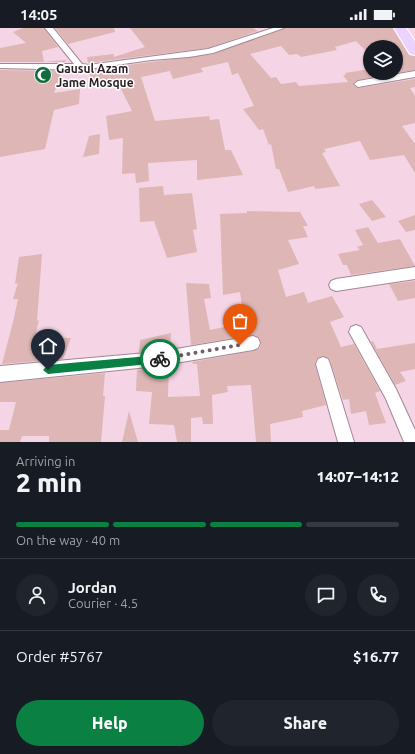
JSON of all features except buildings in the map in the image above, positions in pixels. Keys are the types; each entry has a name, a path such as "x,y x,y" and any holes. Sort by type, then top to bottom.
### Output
{"main road":[{"path":"400,28 414,47"}],"street":[{"path":"49,28 81,68"},
{"path":"0,66 81,68 150,58 189,55 280,28"},
{"path":"358,84 415,74"},
{"path":"336,285 415,273"},
{"path":"356,332 391,394 412,442"},
{"path":"0,374 158,359 253,343"},
{"path":"323,364 346,442"}],"way so far":[{"path":"160,359 240,345"}],"place":[{"name":"Gausul Azam Jame Mosque","path":"43,75"}],"route":[{"path":"48,370 160,359"}]}
